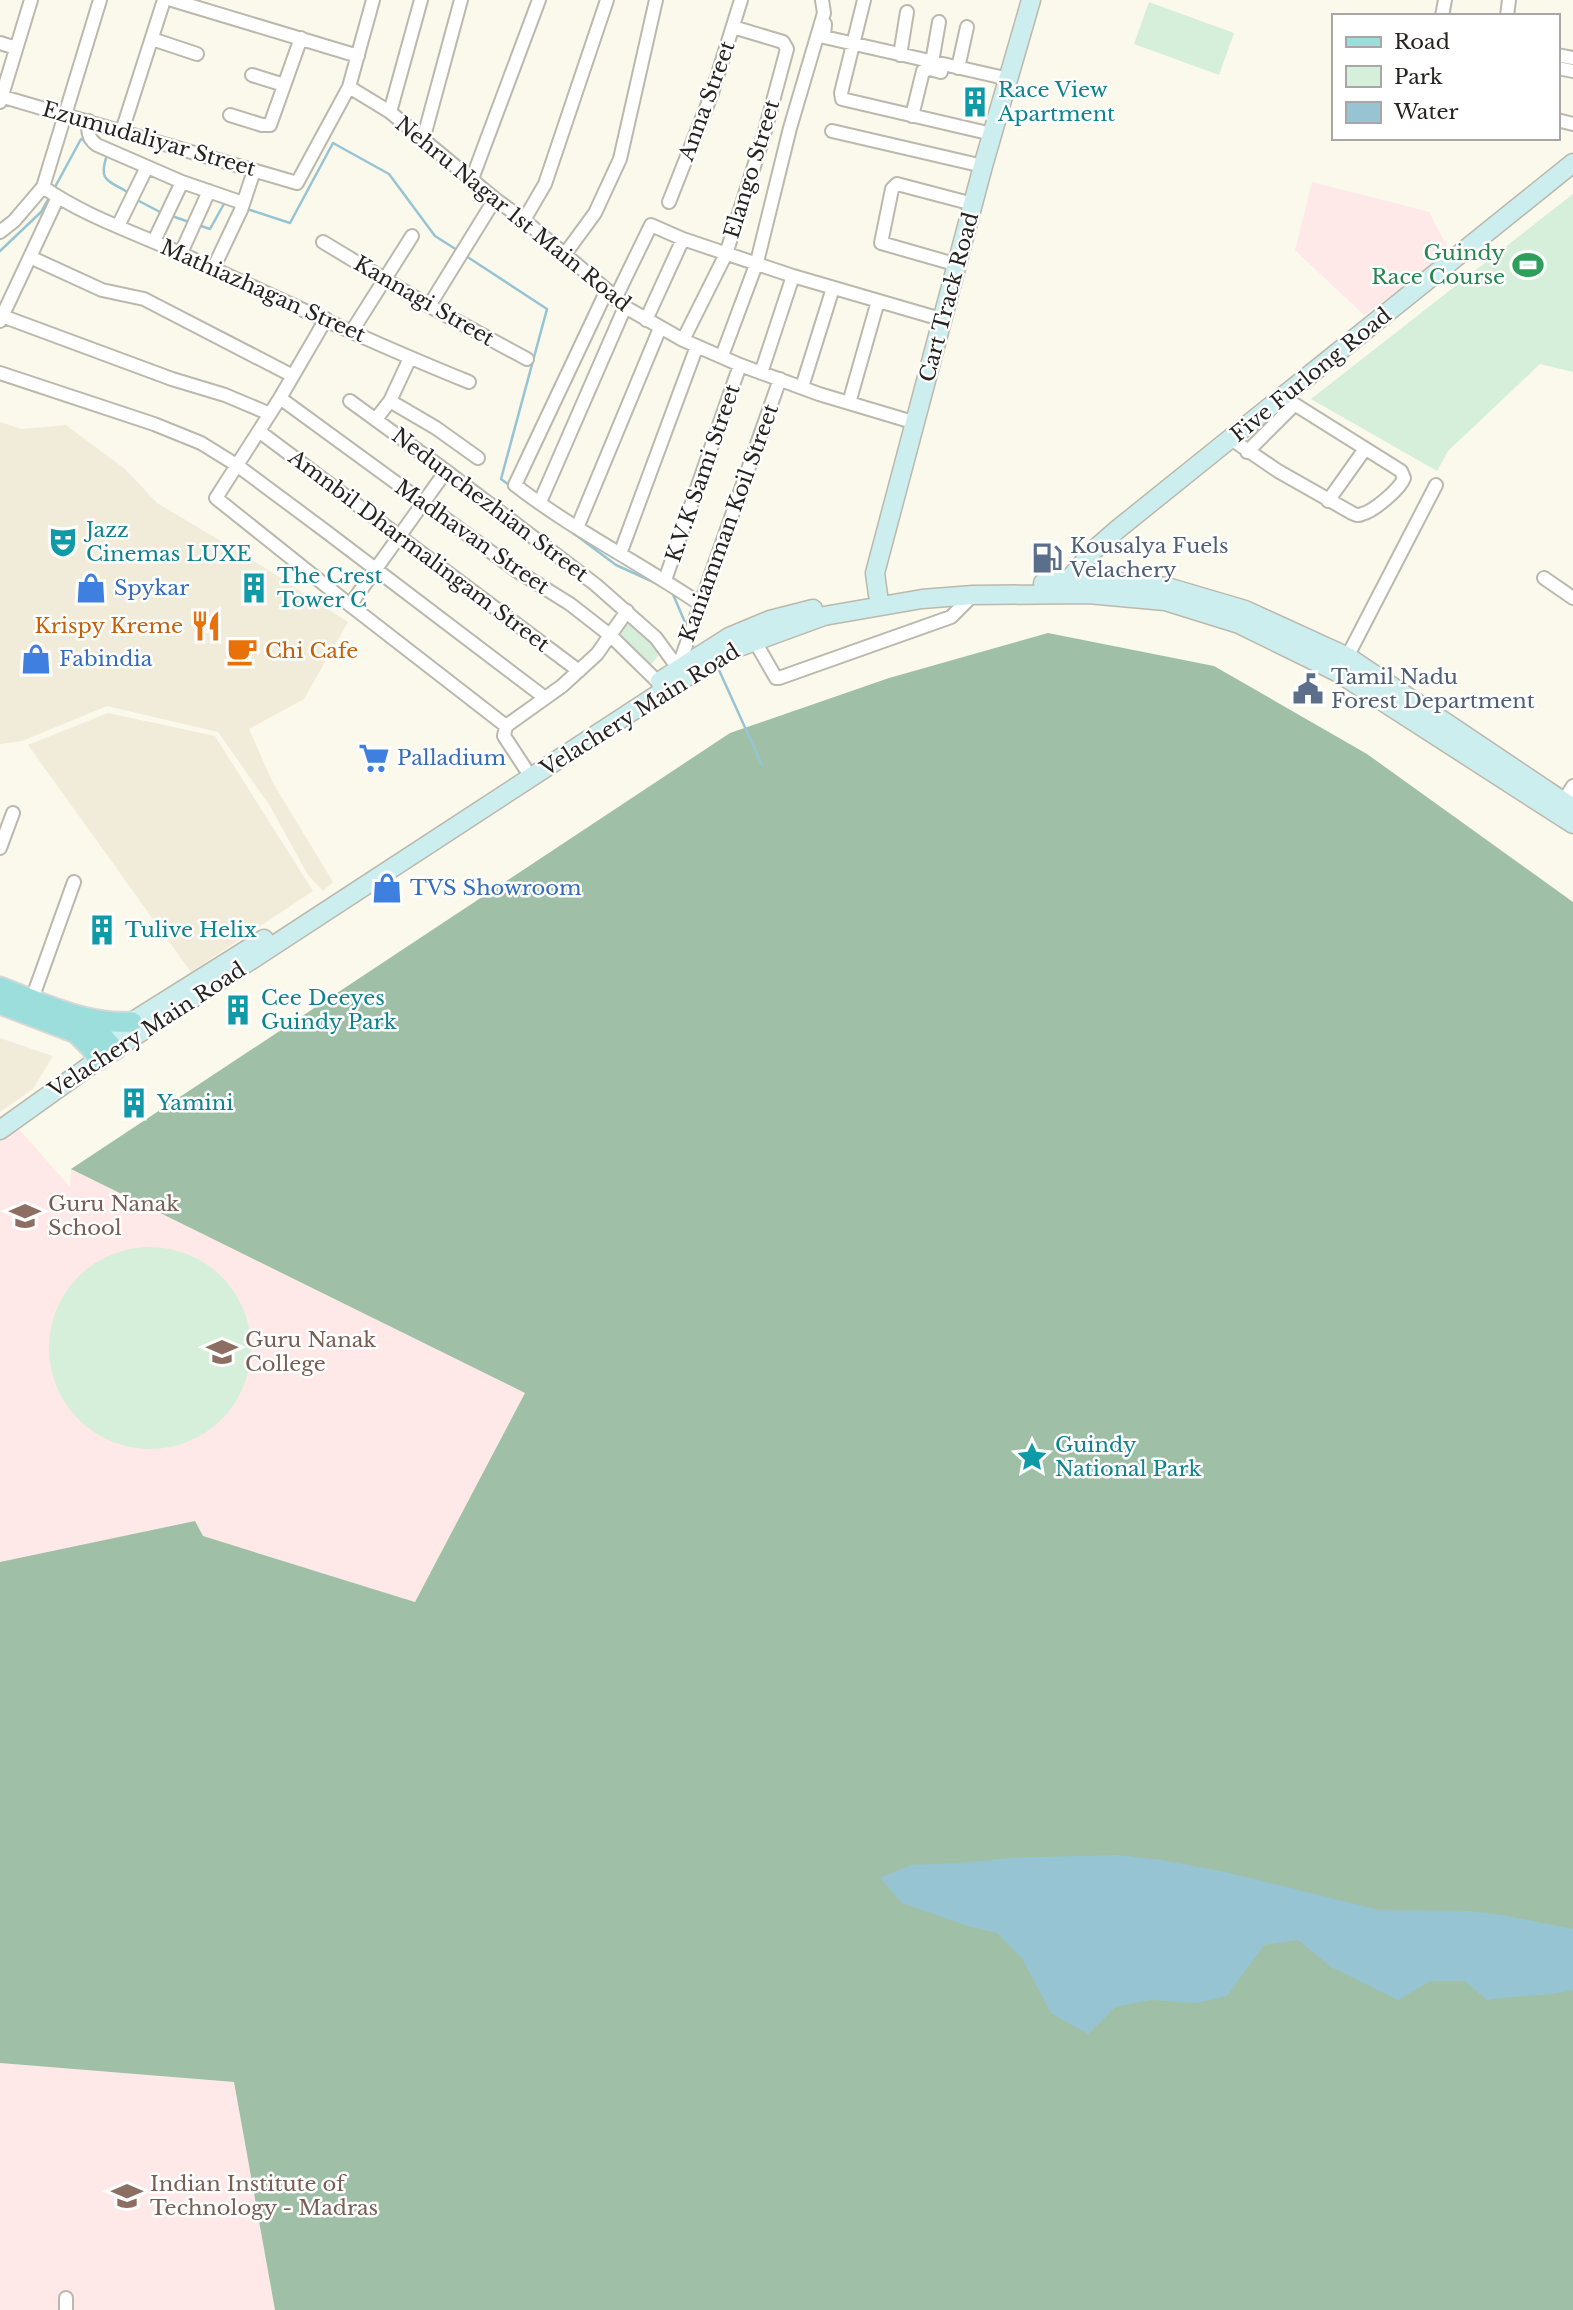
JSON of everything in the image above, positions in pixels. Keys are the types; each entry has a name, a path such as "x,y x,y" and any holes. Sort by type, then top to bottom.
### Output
{"main road":[{"name":"Cart Track Road","path":"878,595 875,573 983,166 1031,0"},
{"name":"Five Furlong Road","path":"1061,588 1095,550 1231,439 1289,401 1573,163"},
{"name":"Velachery Main Road","path":"0,1117 660,693 732,650 824,616 922,599 1061,588"},
{"name":"Velachery Main Road","path":"0,1130 132,1022 336,893 678,668 729,637 770,620 878,595 922,590 1061,588 1165,601 1239,624 1343,664 1566,802 1573,824"},
{"path":"0,987 87,1019 111,1023 132,1022"},
{"path":"0,1004 76,1032 102,1049"},
{"path":"87,1019 102,1049"}],"street":[{"path":"1,98 31,0"},
{"path":"100,0 67,115 51,192 30,257 1,318 158,374 226,395 270,414"},
{"path":"122,131 164,0"},
{"path":"172,0 358,55"},
{"path":"390,112 421,0"},
{"path":"423,139 461,0"},
{"path":"472,179 539,0"},
{"path":"524,220 545,184 607,0"},
{"path":"565,254 595,213 620,159 656,0"},
{"name":"Anna Street","path":"669,202 712,93 741,0"},
{"path":"825,0 823,36 853,46 958,68 1008,83"},
{"path":"722,356 757,262 790,128 824,13 825,0"},
{"path":"864,0 842,99 992,134"},
{"path":"349,87 370,1"},
{"path":"900,55 907,12"},
{"path":"932,62 939,22"},
{"name":"Elango Street","path":"683,340 726,254 763,138 787,49 783,42 733,27"},
{"path":"958,68 967,27"},
{"path":"152,38 197,54"},
{"path":"230,115 270,125 301,38"},
{"path":"0,43 16,48"},
{"path":"912,116 921,73 925,70 1008,83"},
{"path":"252,75 284,85"},
{"name":"Ezumudaliyar Street","path":"1,98 89,121 297,183 349,87"},
{"name":"Nehru Nagar 1st Main Road","path":"349,87 390,112 524,220 616,299 646,320 740,365 916,423"},
{"path":"89,121 91,141 182,182 243,203"},
{"path":"832,131 983,166"},
{"path":"118,226 146,167"},
{"path":"214,269 243,203 254,170"},
{"path":"155,242 182,182"},
{"path":"958,265 881,243 892,189 897,184 974,204"},
{"path":"181,253 209,191"},
{"path":"0,232 51,192"},
{"name":"Mathiazhagan Street","path":"51,192 118,226 469,382"},
{"path":"429,306 495,199"},
{"path":"700,604 577,528 515,484 616,299 651,225 683,239 793,276 944,320"},
{"path":"352,331 412,236"},
{"path":"646,320 683,239"},
{"name":"Kannagi Street","path":"323,242 429,306 527,359"},
{"path":"30,257 103,290 144,299 293,376"},
{"path":"761,373 793,276"},
{"path":"802,387 833,288"},
{"path":"540,502 616,299"},
{"path":"849,402 878,301"},
{"path":"326,319 260,432 216,498 506,726"},
{"path":"577,528 660,328"},
{"path":"620,554 697,346"},
{"path":"376,419 390,401 410,358"},
{"name":"K.V.K Sami Street","path":"665,580 740,365"},
{"path":"0,373 154,424 201,443 238,466 544,697"},
{"name":"Kaniamman Koil Street","path":"678,668 780,379"},
{"name":"Madhavan Street","path":"280,398 517,571 570,604 611,636 658,682"},
{"name":"Nedunchezhian Street","path":"351,401 626,611 656,638 678,668"},
{"path":"390,401 436,428 478,458"},
{"path":"1231,439 1247,452 1328,501 1360,515 1401,487 1404,478 1401,471 1289,401 1247,452"},
{"name":"Amnbil Dharmalingam Street","path":"260,432 579,671"},
{"path":"1328,501 1365,449"},
{"path":"350,605 446,471"},
{"path":"1343,664 1436,485"},
{"path":"1544,578 1573,598"},
{"path":"754,640 778,679 951,617 973,595"},
{"path":"525,768 504,736 506,726 579,671 611,636 626,611"},
{"path":"0,848 13,813"},
{"path":"32,999 74,883"}],"shaded area":[{"path":"1312,182 1429,212 1450,252 1364,315 1295,250"},
{"path":"0,422 22,429 66,425 125,469 157,503 251,559 348,622 304,699 249,729 273,783 333,882 323,891 308,875 270,806 218,732 107,706 22,741 0,744"},
{"path":"108,713 215,736 313,891 191,972 28,745"},
{"path":"0,1038 53,1056 33,1089 0,1112"},
{"name":"Guru Nanak College","path":"17,1127 70,1187 71,1169 525,1393 415,1602 202,1536 0,1562 0,1141"},
{"name":"Indian Institute of Technology - Madras","path":"0,2063 234,2082 275,2310 0,2310"}],"green space":[{"path":"1149,2 1234,33 1219,75 1134,44"},
{"name":"Guindy Race Course","path":"1573,194 1573,372 1540,364 1448,451 1437,471 1311,399"},
{"path":"628,615 662,651 649,667 615,635"},
{"name":"Guindy National Park","path":"1048,633 1214,666 1367,754 1573,902 1573,2310 275,2310 234,2082 0,2063 0,1562 195,1521 203,1536 415,1602 525,1393 71,1169 730,733 889,678"},
{"path":"150,1247 189,1255 206,1264 221,1277 234,1292 243,1309 251,1348 243,1387 234,1404 221,1419 206,1432 189,1441 150,1449 111,1441 94,1432 79,1419 66,1404 57,1387 49,1348 57,1309 66,1292 79,1277 94,1264 111,1255"}],"water":[{"path":"1117,1855 1225,1872 1379,1910 1469,1911 1573,1929 1573,1990 1487,2000 1465,1981 1430,1981 1398,2000 1331,1967 1298,1940 1264,1945 1227,1996 1197,2003 1151,2000 1115,2007 1088,2034 1051,2013 1022,1958 997,1933 902,1903 880,1878 911,1865 1010,1858"}],"waterway":[{"path":"55,187 81,139 85,141"},
{"path":"247,209 290,223 333,143 389,174 435,236 457,250"},
{"path":"107,155 104,175 110,182 129,193"},
{"path":"0,251 41,212 50,196"},
{"path":"137,200 162,213"},
{"path":"198,225 210,229 225,202 227,203"},
{"path":"172,216 192,223"},
{"path":"466,256 547,309 501,479 509,485"},
{"path":"565,527 616,565 660,585"},
{"path":"672,592 687,627"},
{"path":"719,670 762,765"}],"place":[{"name":"Race View Apartment","path":"975,102"},
{"name":"Guindy Race Course","path":"1528,265"},
{"name":"Jazz Cinemas LUXE","path":"63,542"},
{"name":"Kousalya Fuels Velachery","path":"1047,558"},
{"name":"Spykar","path":"91,588"},
{"name":"The Crest Tower C","path":"254,588"},
{"name":"Krispy Kreme","path":"206,626"},
{"name":"Chi Cafe","path":"242,651"},
{"name":"Fabindia","path":"36,659"},
{"name":"Tamil Nadu Forest Department","path":"1308,689"},
{"name":"Palladium","path":"374,758"},
{"name":"TVS Showroom","path":"387,888"},
{"name":"Tulive Helix","path":"102,930"},
{"name":"Cee Deeyes Guindy Park","path":"238,1010"},
{"name":"Yamini","path":"134,1103"},
{"name":"Guru Nanak School","path":"25,1216"},
{"name":"Guru Nanak College","path":"222,1352"},
{"name":"Guindy National Park","path":"1032,1457"},
{"name":"Indian Institute of Technology - Madras","path":"127,2196"}]}
